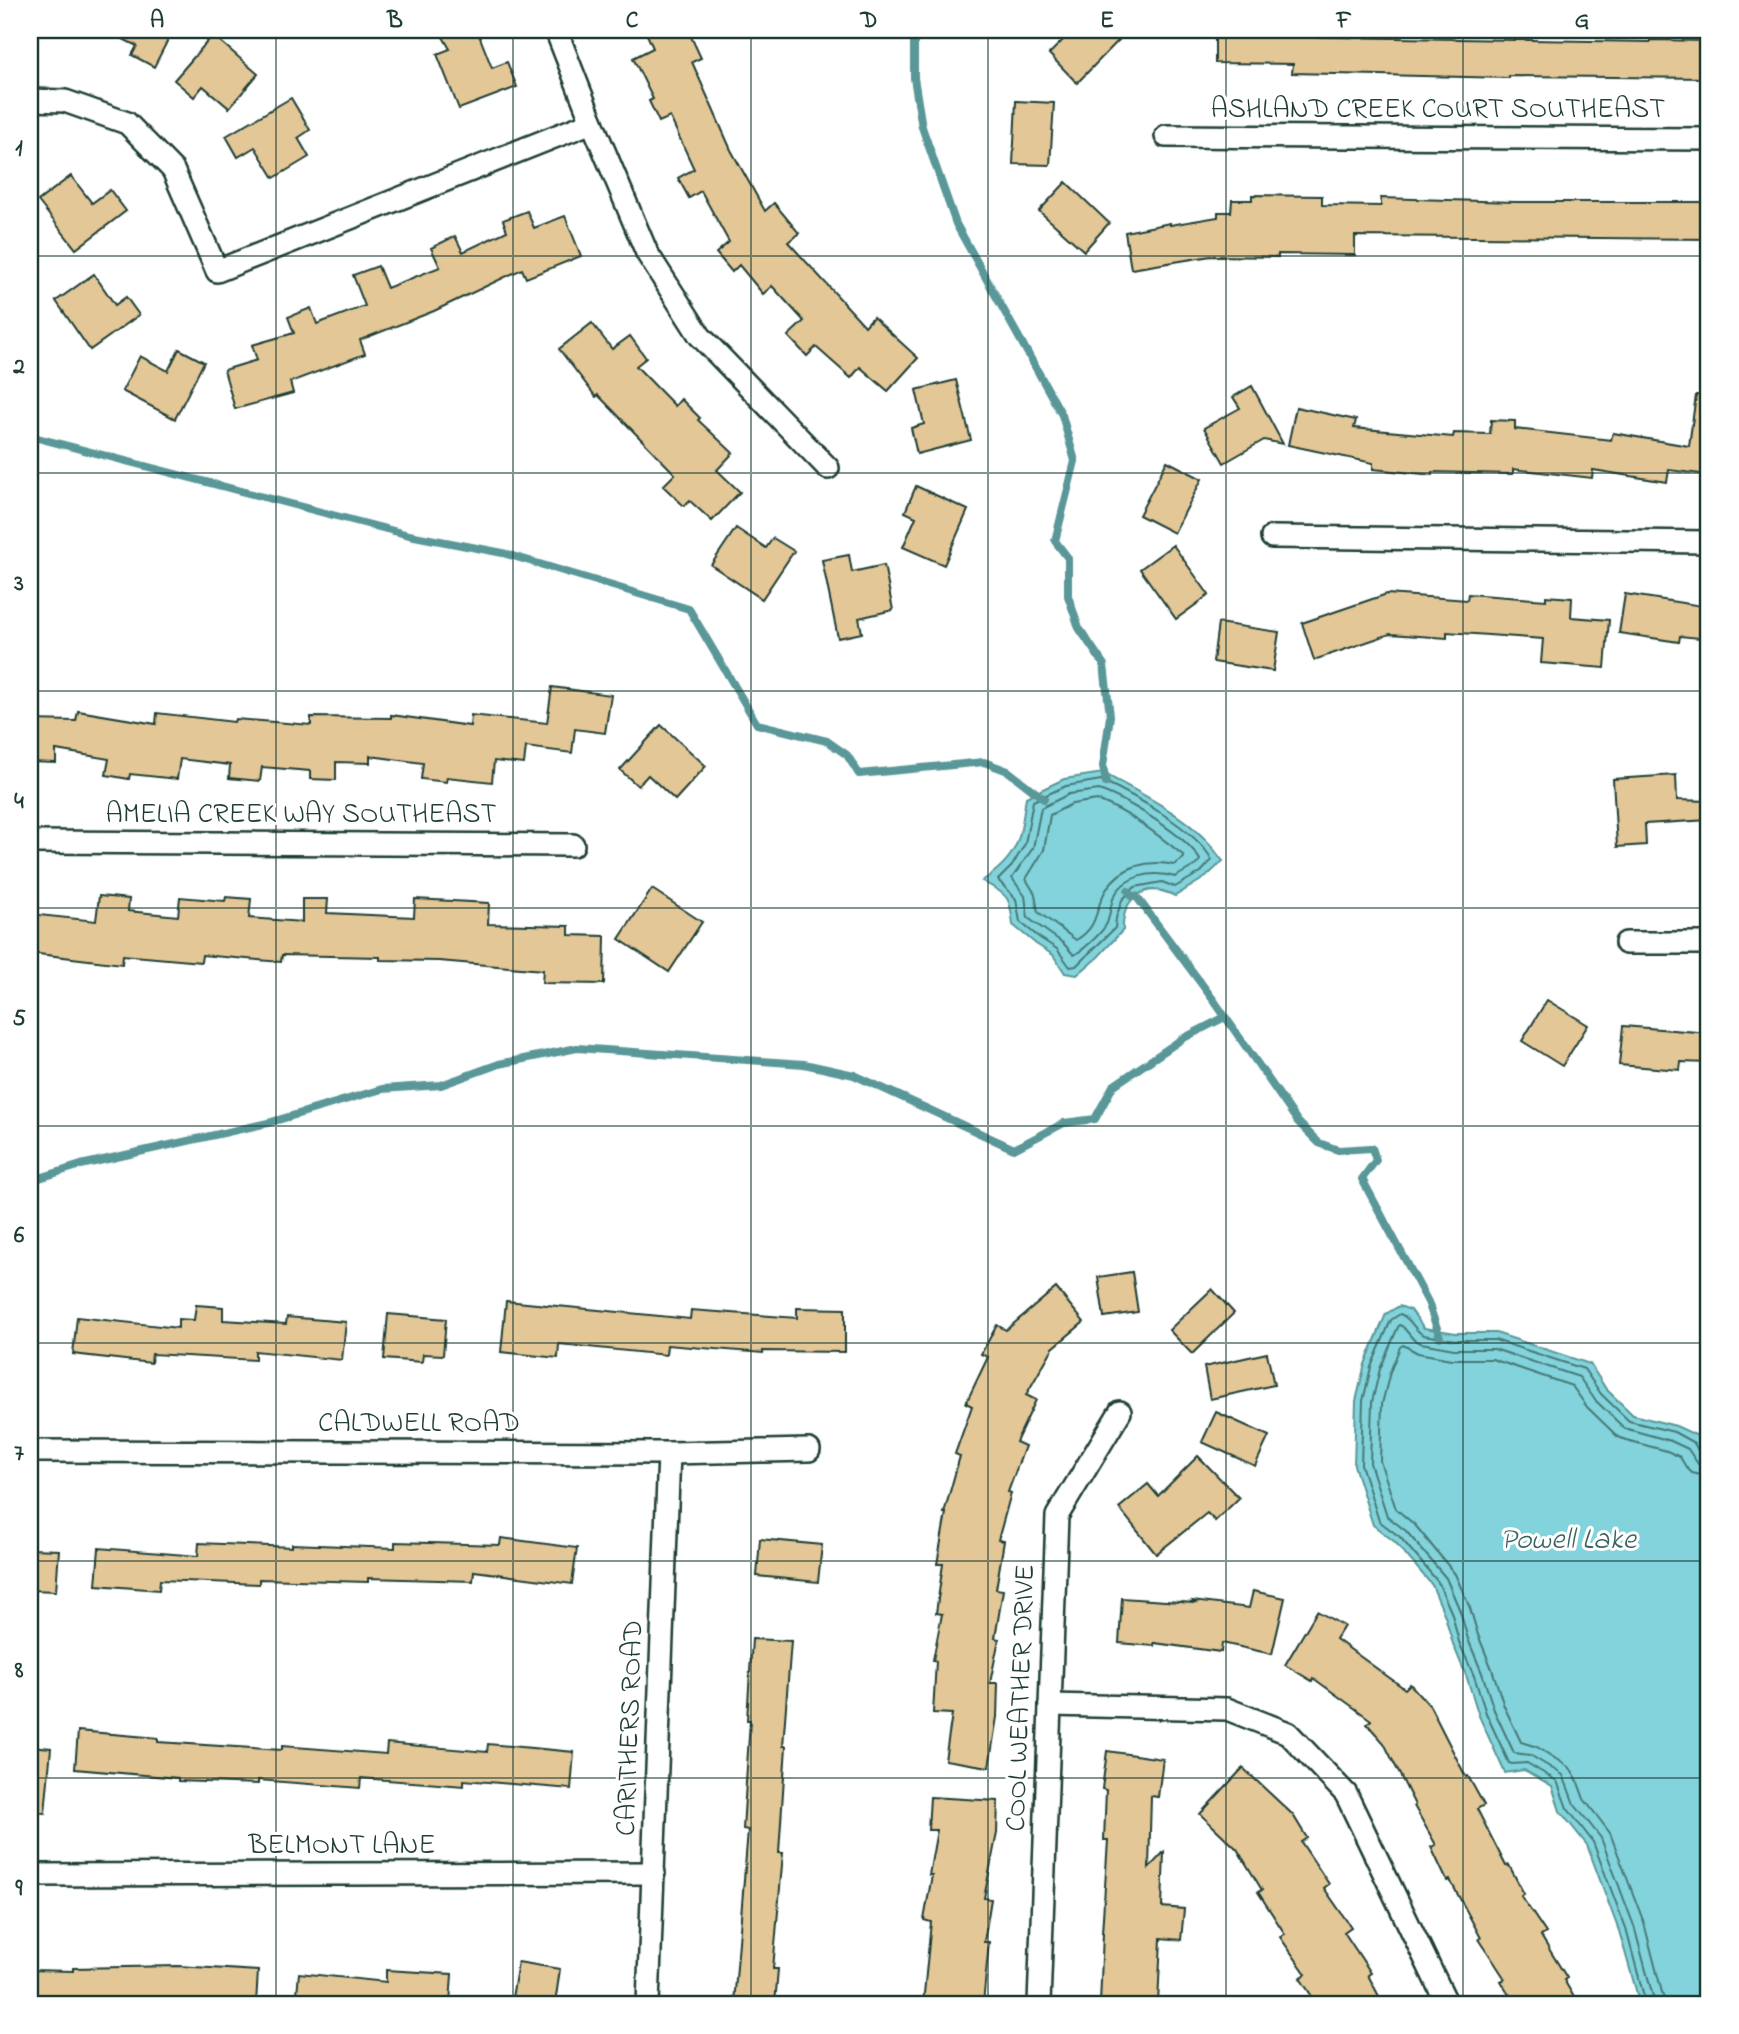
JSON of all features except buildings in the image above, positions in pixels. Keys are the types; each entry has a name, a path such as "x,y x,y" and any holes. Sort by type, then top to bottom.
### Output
{"street":[{"path":"556,30 648,253 700,336 828,468"},
{"path":"30,100 65,101 127,123 173,170 217,271 592,122"},
{"name":"ASHLAND CREEK COURT SOUTHEAST","path":"1166,136 1709,139"},
{"path":"1272,537 1709,542"},
{"name":"AMELIA CREEK WAY SOUTHEAST","path":"30,842 573,845"},
{"path":"1626,943 1709,943"},
{"name":"COOL WEATHER DRIVE","path":"1039,2004 1057,1516 1120,1412"},
{"name":"CALDWELL ROAD","path":"30,1451 669,1453 809,1450"},
{"name":"CARITHERS ROAD","path":"649,2004 669,1453"},
{"path":"1050,1705 1227,1709 1288,1732 1346,1794 1447,2004"},
{"name":"BELMONT LANE","path":"30,1875 654,1873"}],"water":[{"path":"1103,773 1183,820 1205,839 1223,861 1206,877 1175,896 1154,890 1138,895 1127,909 1123,930 1077,975 1065,973 1053,955 1013,925 1011,908 1006,897 982,881 1004,863 1016,845 1026,797 1064,779"},
{"name":"Powell Lake","path":"1399,1306 1411,1310 1424,1328 1456,1333 1496,1333 1590,1364 1606,1389 1633,1415 1676,1426 1700,1437 1709,1457 1709,2004 1640,2004 1619,1931 1587,1845 1560,1811 1552,1786 1524,1770 1505,1773 1479,1716 1432,1585 1395,1542 1373,1525 1354,1465 1356,1401 1365,1364 1386,1314"}],"waterway":[{"path":"914,30 914,78 922,127 956,224 1062,415 1075,461 1055,541 1068,558 1068,596 1079,628 1104,665 1110,716 1103,766 1106,783"},
{"path":"30,436 409,535 503,553 689,609 757,724 827,741 847,755 859,774 984,762 1008,771 1044,799"},
{"path":"1128,891 1132,896 1136,896 1215,1002 1298,1122 1319,1143 1338,1150 1372,1148 1376,1160 1362,1179 1428,1302 1440,1337"},
{"path":"30,1181 81,1165 268,1123 382,1089 441,1085 499,1064 577,1048 804,1064 854,1075 1014,1149 1064,1123 1095,1119 1113,1086 1182,1039 1225,1017"}]}
